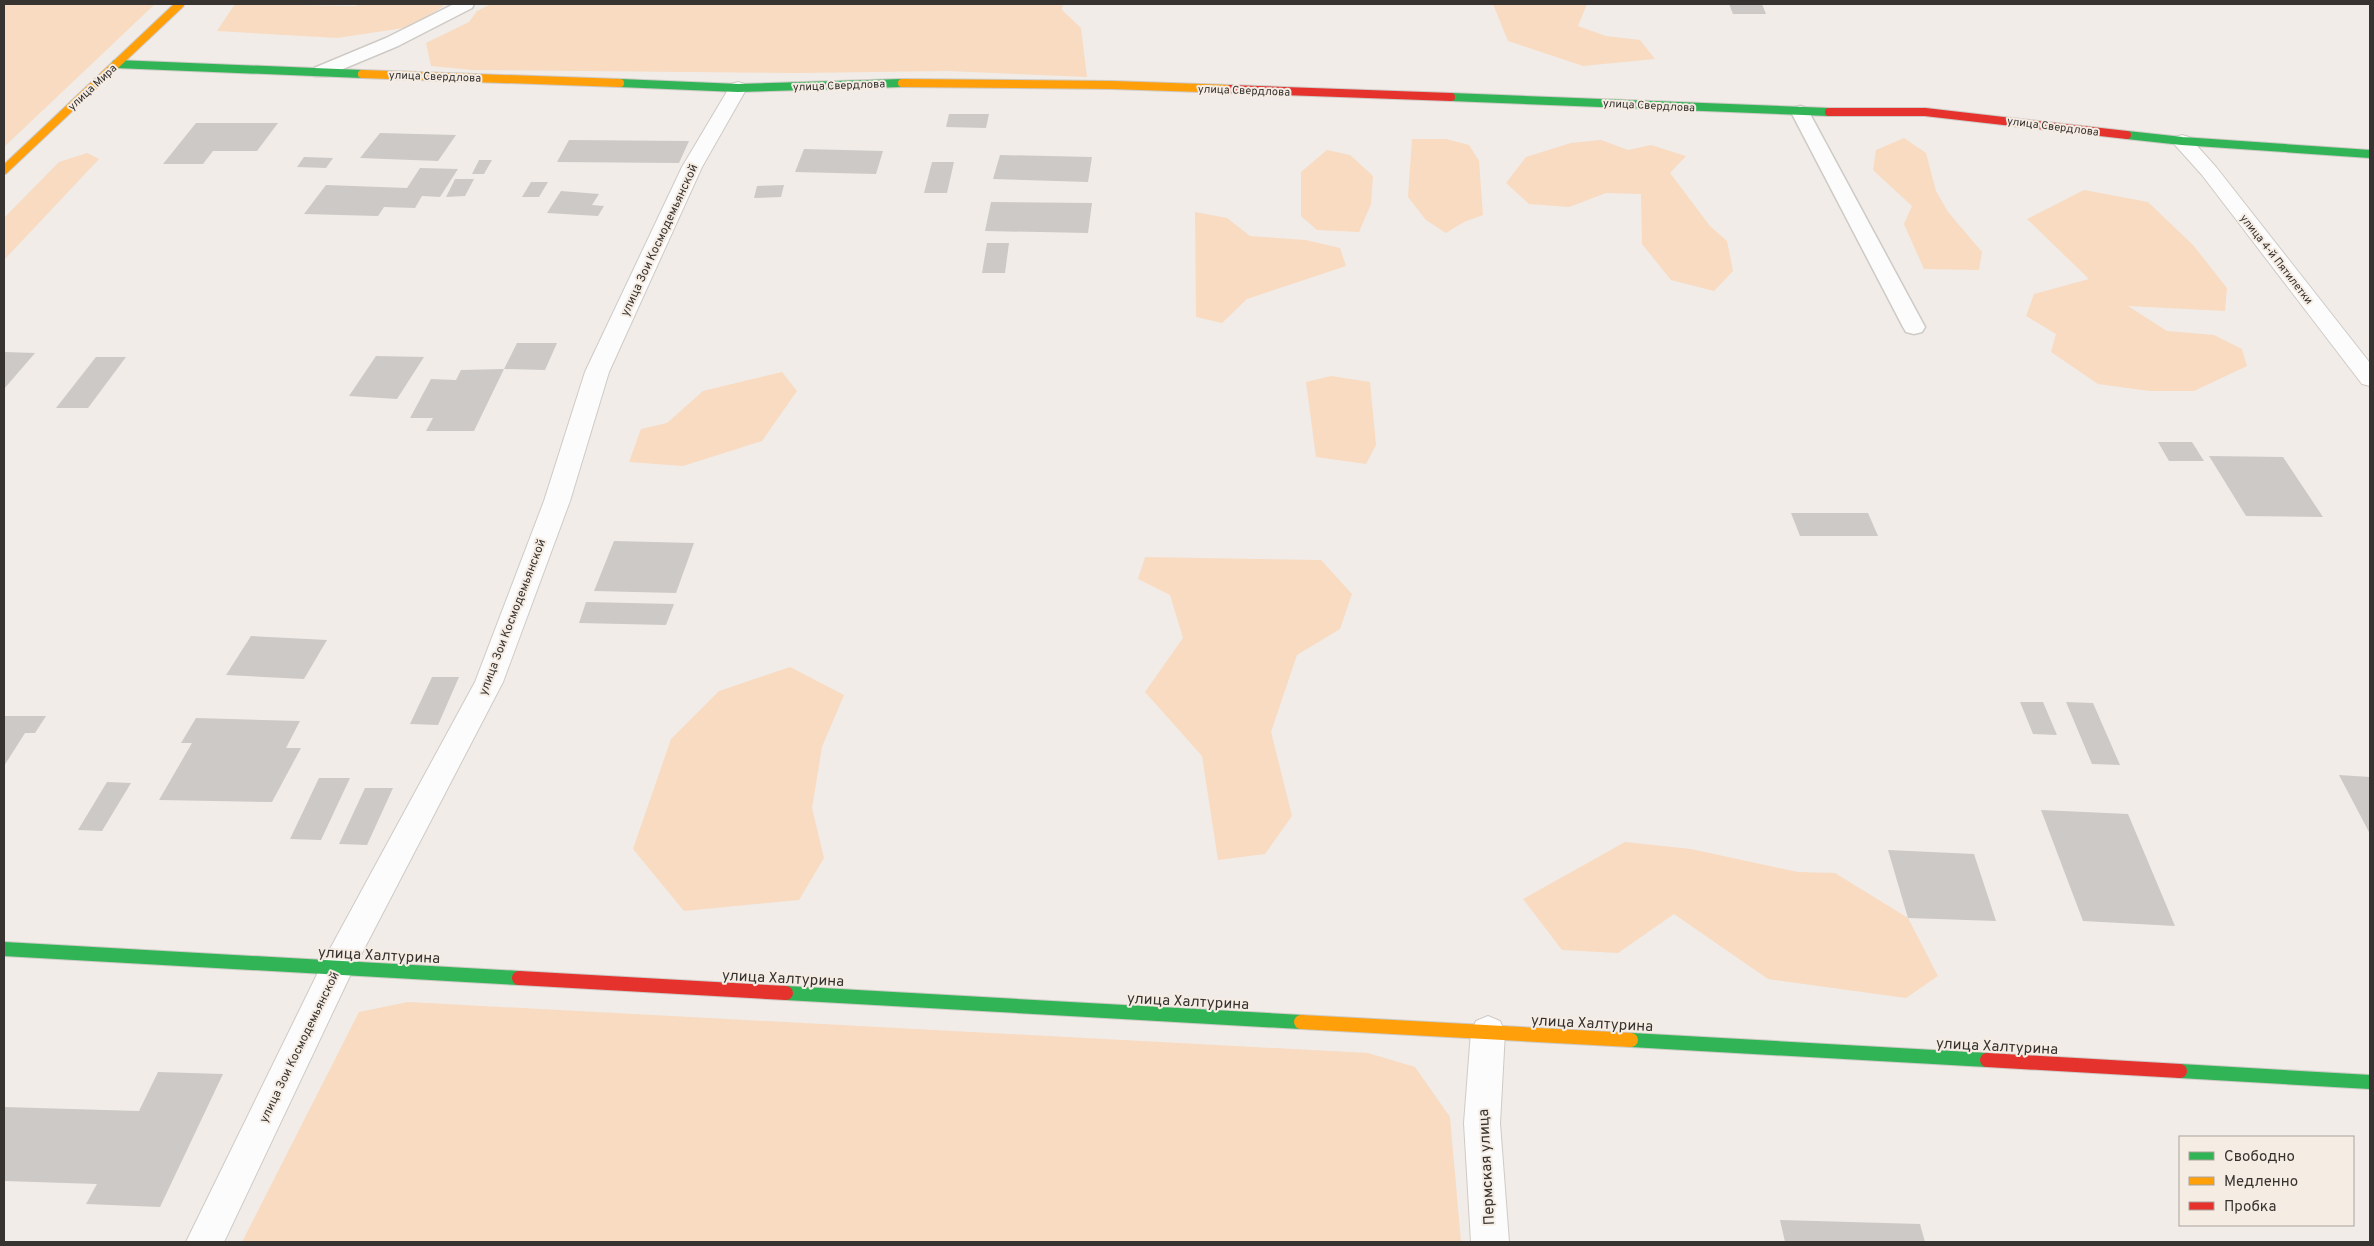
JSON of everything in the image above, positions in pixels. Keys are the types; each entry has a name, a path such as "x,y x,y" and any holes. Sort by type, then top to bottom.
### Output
{"main road":[{"name":"улица Мира","path":"4,170 180,4"},
{"name":"улица Свердлова","path":"116,64 738,88 876,83 1112,85 1557,100 1800,112 1925,112 2182,141 2370,154"},
{"name":"улица Халтурина","path":"4,949 2370,1082"}],"street":[{"name":"улица Зои Космодемьянской","path":"205,1242 337,968 489,682 557,501 597,372 692,167 738,88"},
{"name":"улица 4-й Пятилетки","path":"2182,141 2209,171 2370,379"},
{"name":"Пермская улица","path":"1488,1032 1482,1123 1490,1242"}],"lane":[{"path":"320,72 392,42 459,5"},
{"path":"1800,112 1914,327"}],"shaded area":[{"path":"4,4 155,4 4,147"},
{"path":"235,4 356,6 358,4 435,4 444,6 410,27 337,38 217,31"},
{"path":"491,4 1063,4 1062,10 1081,28 1087,77 947,71 801,73 472,70 431,66 426,43 469,22 477,11"},
{"path":"1493,4 1587,4 1578,26 1606,36 1640,40 1655,59 1583,66 1508,41"},
{"path":"1904,138 1926,153 1936,191 1948,212 1982,252 1979,270 1924,269 1904,224 1912,206 1873,170 1876,150"},
{"path":"1412,139 1446,139 1469,145 1479,161 1483,215 1464,222 1446,233 1426,220 1408,197"},
{"path":"1601,140 1628,150 1651,145 1686,156 1670,173 1710,226 1727,241 1733,271 1714,291 1671,280 1642,244 1641,194 1606,193 1569,207 1529,204 1506,183 1526,157 1571,143"},
{"path":"1327,150 1350,155 1373,176 1371,204 1359,232 1317,230 1301,216 1301,172"},
{"path":"87,153 99,159 4,260 4,218 59,162"},
{"path":"2084,190 2148,202 2193,245 2227,288 2225,311 2128,306 2167,331 2214,335 2242,349 2247,366 2194,391 2150,391 2098,384 2051,352 2056,334 2026,316 2034,294 2089,279 2027,219"},
{"path":"1195,212 1227,218 1250,236 1306,240 1340,248 1346,266 1247,299 1222,323 1196,317"},
{"path":"782,372 797,391 762,441 683,466 629,462 641,429 667,423 703,391"},
{"path":"1331,376 1370,382 1376,445 1366,464 1316,457 1306,382"},
{"path":"1145,557 1321,560 1352,594 1340,629 1297,655 1271,732 1292,816 1265,854 1218,860 1202,756 1145,692 1183,638 1170,595 1138,579"},
{"path":"790,667 844,695 822,747 812,808 824,858 799,900 684,911 633,849 671,739 719,691"},
{"path":"1625,842 1691,849 1798,872 1835,873 1908,918 1938,976 1906,998 1768,979 1674,914 1618,953 1562,950 1523,899"},
{"path":"408,1002 1368,1053 1415,1067 1450,1117 1461,1242 242,1242 359,1012"}],"building":[{"path":"1729,4 1762,4 1766,14 1733,14"},
{"path":"949,114 989,114 986,128 946,127"},
{"path":"196,123 278,123 257,151 213,151 203,164 163,164"},
{"path":"380,133 456,135 438,161 360,158"},
{"path":"569,140 689,141 679,163 557,162"},
{"path":"804,149 883,151 876,174 795,172"},
{"path":"1000,155 1092,157 1088,182 993,179"},
{"path":"304,157 333,158 326,168 297,167"},
{"path":"479,160 492,160 484,174 472,174"},
{"path":"932,162 954,162 947,193 924,193"},
{"path":"420,168 458,169 440,197 422,196 415,208 384,207 378,216 304,214 326,185 407,188"},
{"path":"455,179 474,179 465,196 446,197"},
{"path":"531,182 548,182 539,197 522,197"},
{"path":"784,185 781,197 754,198 757,186"},
{"path":"561,191 599,194 592,205 604,206 598,216 547,213"},
{"path":"991,202 1092,203 1088,233 985,231"},
{"path":"987,243 1009,243 1005,273 982,273"},
{"path":"517,343 557,343 545,370 504,369"},
{"path":"4,352 35,353 4,389"},
{"path":"376,356 424,357 397,399 349,396"},
{"path":"96,357 126,357 88,408 56,408"},
{"path":"504,369 474,431 426,431 433,418 410,418 431,379 456,380 461,370"},
{"path":"2158,442 2192,442 2204,461 2169,461"},
{"path":"2209,456 2283,457 2323,517 2246,516"},
{"path":"1791,513 1868,513 1878,536 1800,536"},
{"path":"614,541 694,543 676,593 594,591"},
{"path":"586,602 674,604 666,625 579,623"},
{"path":"251,636 327,640 304,679 226,675"},
{"path":"432,677 459,677 438,725 410,724"},
{"path":"2020,702 2043,702 2057,735 2033,734"},
{"path":"2066,702 2093,703 2120,765 2092,764"},
{"path":"4,716 46,716 35,733 25,733 4,766"},
{"path":"196,718 300,721 286,748 301,748 272,802 159,800 192,743 181,743"},
{"path":"2339,775 2370,777 2370,834"},
{"path":"319,778 350,778 321,840 290,839"},
{"path":"107,782 131,783 102,831 78,830"},
{"path":"365,788 393,788 367,845 339,844"},
{"path":"2041,810 2128,814 2175,926 2083,921"},
{"path":"1888,850 1974,854 1996,921 1908,918"},
{"path":"158,1072 223,1074 160,1207 86,1204 97,1184 4,1181 4,1107 139,1111"},
{"path":"1780,1220 1920,1224 1925,1242 1785,1242"}],"traffic: fast":[{"path":"116,64 362,74"},
{"path":"620,83 738,88 902,83"},
{"path":"1451,97 1829,112"},
{"path":"2127,135 2182,141 2370,154"},
{"path":"4,949 519,978"},
{"path":"786,993 1301,1022"},
{"path":"1631,1040 1987,1060"},
{"path":"2180,1071 2370,1082"}],"traffic: slow":[{"path":"4,170 180,4"},
{"path":"362,74 620,83"},
{"path":"902,83 1112,85 1230,89"},
{"path":"1301,1022 1631,1040"}],"traffic: jam":[{"path":"1230,89 1451,97"},
{"path":"1829,112 1925,112 2127,135"},
{"path":"519,978 786,993"},
{"path":"1987,1060 2180,1071"}]}
